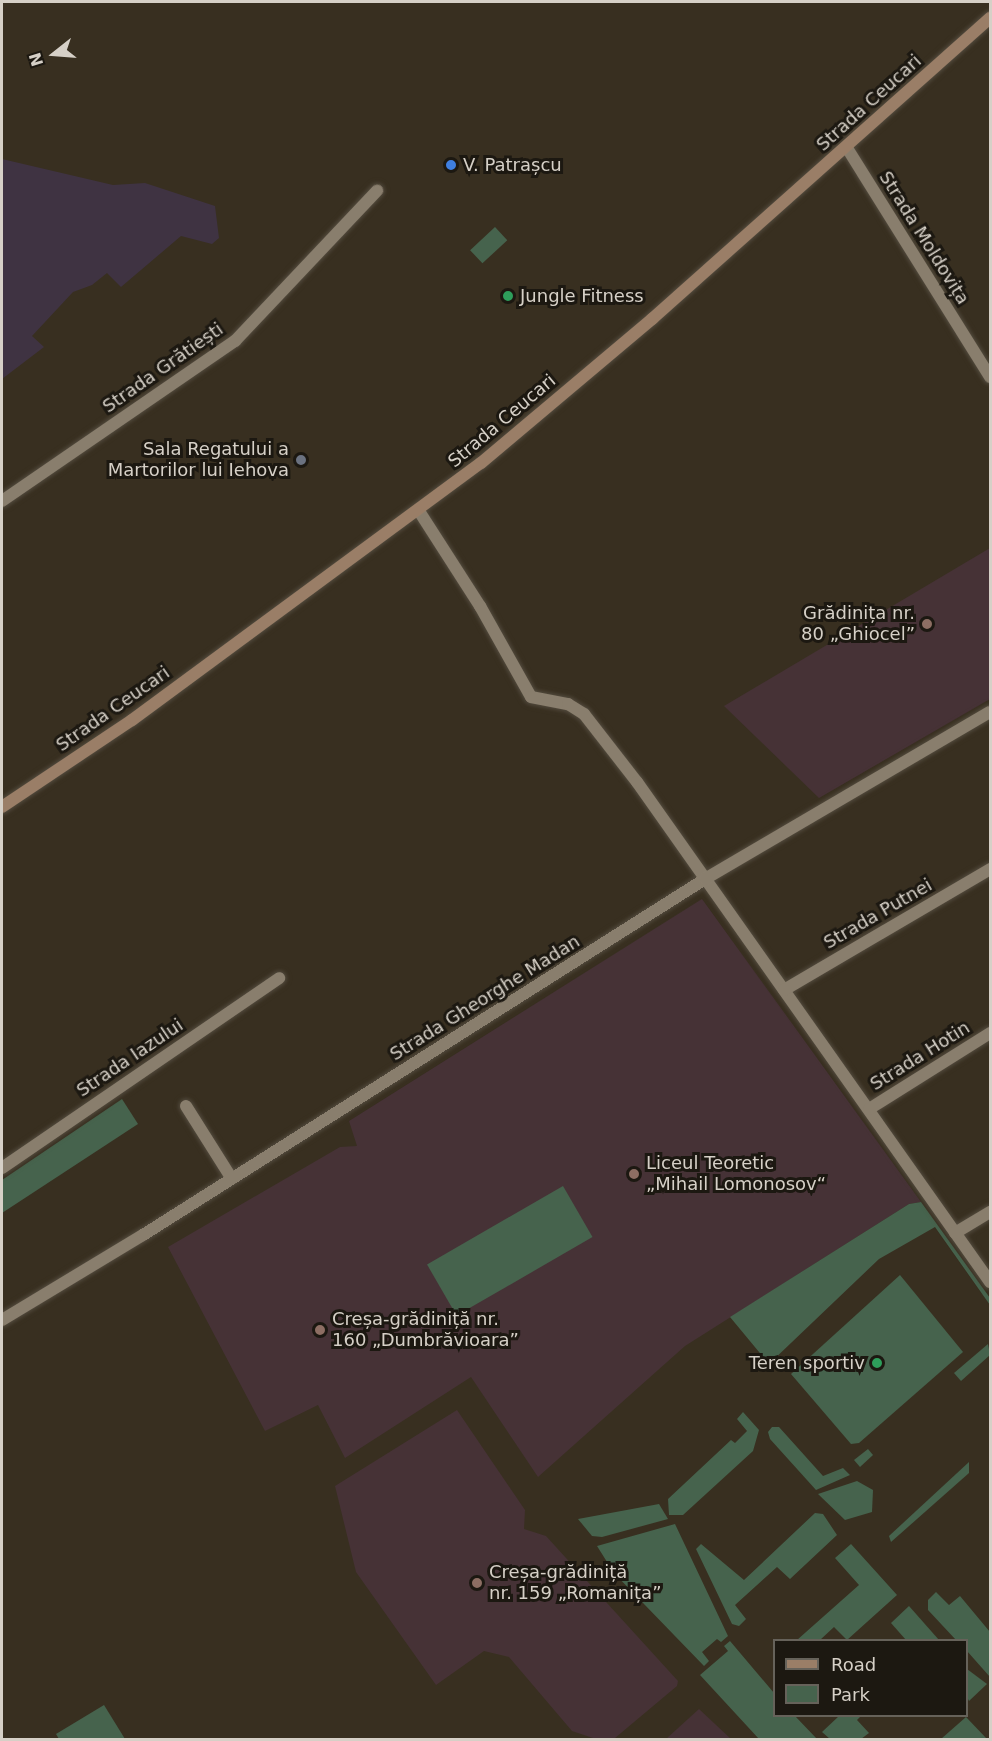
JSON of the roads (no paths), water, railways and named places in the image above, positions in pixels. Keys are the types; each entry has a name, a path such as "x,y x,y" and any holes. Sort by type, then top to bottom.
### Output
{"street":[{"name":"Strada Ceucari","path":"2,807 132,720 419,511 652,319 847,148 990,18"},
{"name":"Strada Moldovița","path":"847,148 990,377"},
{"name":"Strada Grătiești","path":"2,501 235,341 377,191"},
{"path":"419,511 480,606 531,697 568,704 584,714 637,782 990,1282"},
{"name":"Strada Gheorghe Madan","path":"2,1320 232,1179 705,879 990,711"},
{"name":"Strada Putnei","path":"784,990 990,869"},
{"name":"Strada Iazului","path":"2,1168 279,978"},
{"name":"Strada Hotin","path":"869,1109 990,1033"},
{"path":"186,1106 232,1179"},
{"path":"955,1233 990,1212"}],"place":[{"name":"V. Patrașcu","path":"451,165"},
{"name":"Jungle Fitness","path":"508,296"},
{"name":"Sala Regatului a Martorilor lui Iehova","path":"301,460"},
{"name":"Grădinița nr. 80 „Ghiocel”","path":"927,624"},
{"name":"Liceul Teoretic „Mihail Lomonosov“","path":"634,1174"},
{"name":"Creșa-grădiniță nr. 160 „Dumbrăvioara”","path":"320,1330"},
{"name":"Teren sportiv","path":"877,1363"},
{"name":"Creșa-grădiniță nr. 159 „Romanița”","path":"477,1583"}]}
